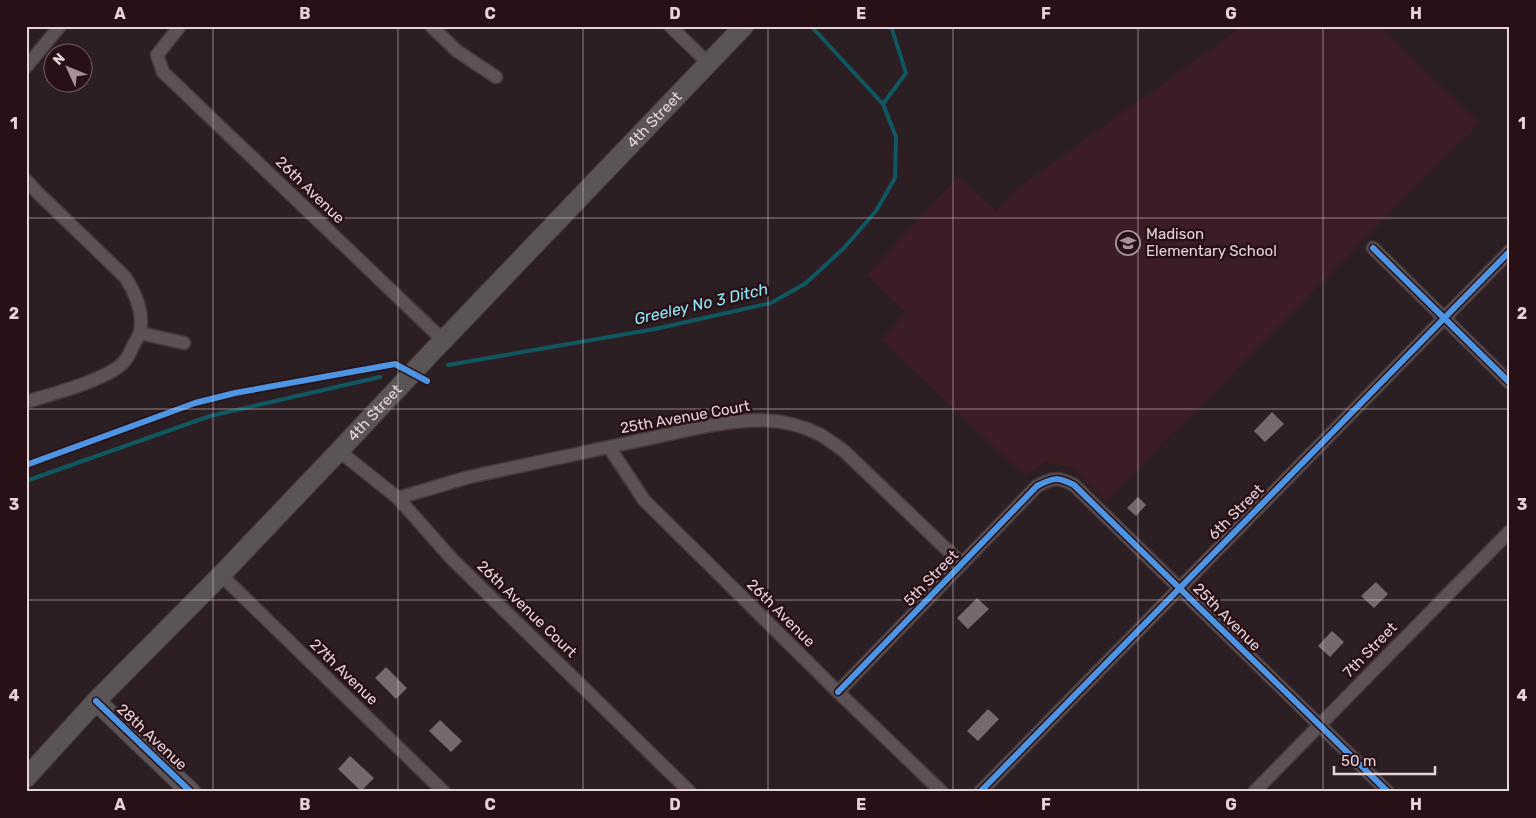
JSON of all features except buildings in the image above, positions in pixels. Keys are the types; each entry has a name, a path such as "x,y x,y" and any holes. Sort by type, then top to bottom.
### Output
{"main road":[{"name":"4th Street","path":"26,778 96,701 221,575 744,26"},
{"name":"28th Avenue","path":"96,701 191,792"}],"street":[{"path":"26,67 60,26"},
{"name":"26th Avenue","path":"180,26 157,55 163,72 443,340"},
{"path":"431,26 457,51 496,77"},
{"path":"670,26 708,63"},
{"path":"26,180 125,278 139,303 140,333 128,357 123,363 105,375 55,394 26,402"},
{"path":"1373,248 1510,383"},
{"name":"6th Street","path":"980,792 1510,251"},
{"path":"140,333 184,343"},
{"name":"25th Avenue Court","path":"398,498 470,477 609,447 740,420 768,419 797,425 822,436 844,451 962,564"},
{"name":"26th Avenue","path":"609,447 644,500 942,792"},
{"name":"26th Avenue Court","path":"340,451 398,498 452,559 690,792"},
{"name":"25th Avenue","path":"1042,483 1060,478 1074,485 1388,792"},
{"name":"5th Street","path":"838,692 1042,483"},
{"name":"7th Street","path":"1254,792 1510,531"},
{"name":"27th Avenue","path":"221,575 444,792"}],"shaded area":[{"name":"Madison Elementary School","path":"1243,26 1380,26 1479,123 1106,501 1072,468 1046,462 1024,475 881,340 906,313 867,275 958,177 996,211 1014,191"}],"waterway":[{"path":"811,26 883,104"},
{"name":"Greeley No 3 Ditch","path":"448,365 655,329 771,303 806,283 844,248 876,211 895,178 896,137 883,104 906,73 891,26"},
{"name":"Greeley No 3 Ditch","path":"26,481 210,416 380,377"}],"cycle path":[{"path":"1373,248 1510,383"},
{"path":"980,792 1510,251"},
{"path":"26,465 195,403 235,393 395,364 427,381"},
{"path":"838,692 1037,486 1048,481 1060,479 1074,485 1388,792"},
{"path":"96,701 191,792"}],"place":[{"name":"Madison Elementary School","path":"1128,243"}]}
